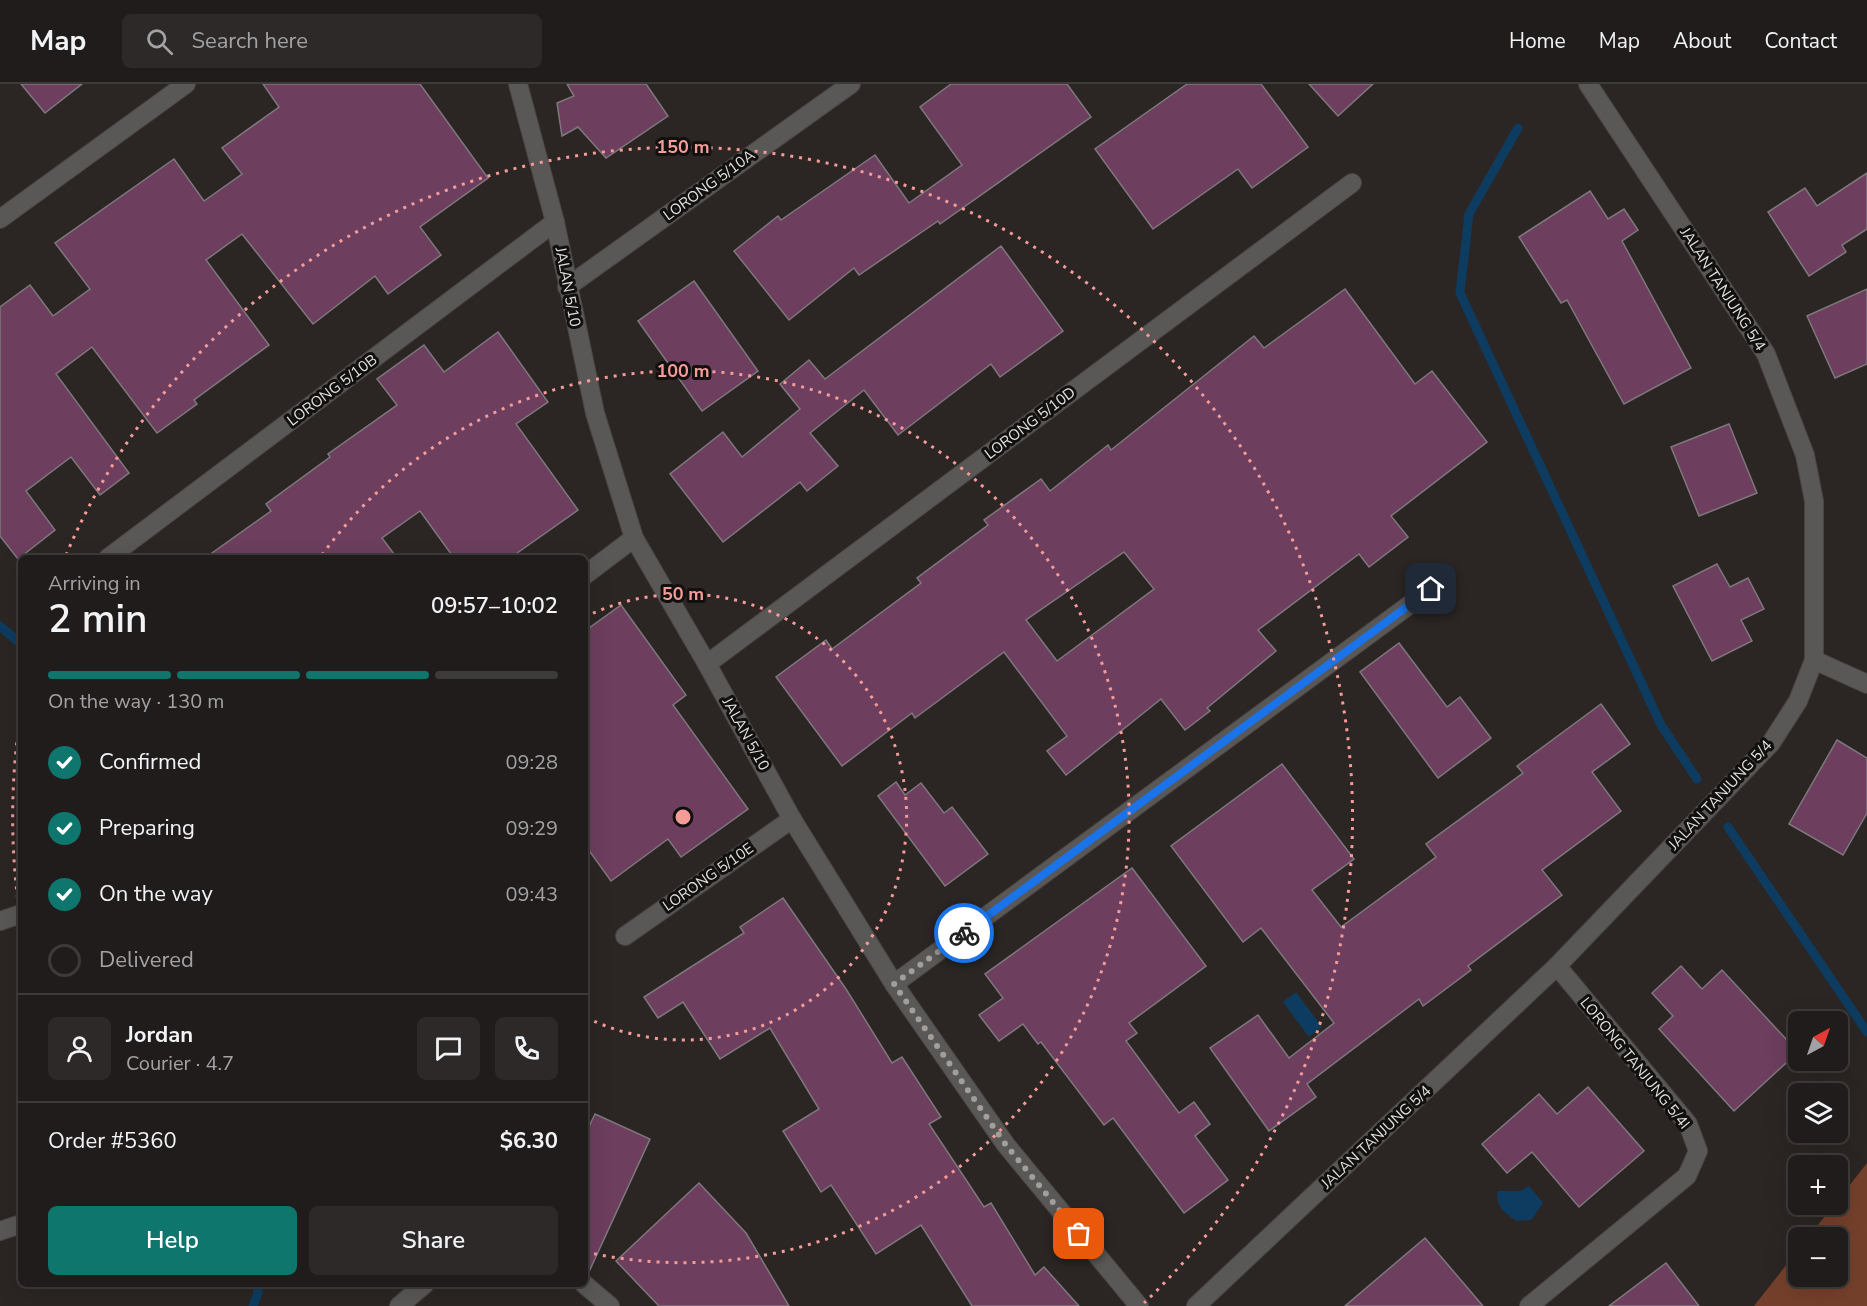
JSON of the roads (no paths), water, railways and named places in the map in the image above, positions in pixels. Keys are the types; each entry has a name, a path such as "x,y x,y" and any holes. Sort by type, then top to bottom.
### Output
{"street":[{"path":"0,217 186,84"},
{"name":"JALAN 5/10","path":"518,84 555,222 595,413 634,538 707,664 792,819 894,984 1006,1145 1138,1306"},
{"name":"LORONG 5/10A","path":"567,286 851,84"},
{"name":"JALAN TANJUNG 5/4","path":"1196,1306 1557,966 1771,743 1798,701 1814,660 1814,501 1805,455 1766,354 1588,84"},
{"name":"LORONG 5/10D","path":"707,664 1352,183"},
{"name":"LORONG 5/10B","path":"112,555 555,222"},
{"path":"588,573 634,538"},
{"path":"894,984 1431,589"},
{"path":"1814,660 1867,684"},
{"name":"LORONG 5/10E","path":"625,936 792,819"},
{"path":"0,921 18,915"},
{"name":"LORONG TANJUNG 5/4I","path":"1529,1306 1687,1176 1698,1150 1688,1124 1557,966"},
{"path":"0,1231 18,1225"},
{"path":"399,1306 421,1287"},
{"path":"588,1287 610,1306"}],"water":[{"path":"1296,992 1322,1027 1309,1037 1283,1002"},
{"path":"1529,1186 1543,1203 1531,1220 1517,1221 1499,1205 1498,1191 1520,1191"}],"waterway":[{"path":"1518,128 1469,214 1460,293 1661,725 1697,779"},
{"path":"0,626 18,641"},
{"path":"1728,827 1867,1032"},
{"path":"253,1306 258,1293 257,1287"}]}
